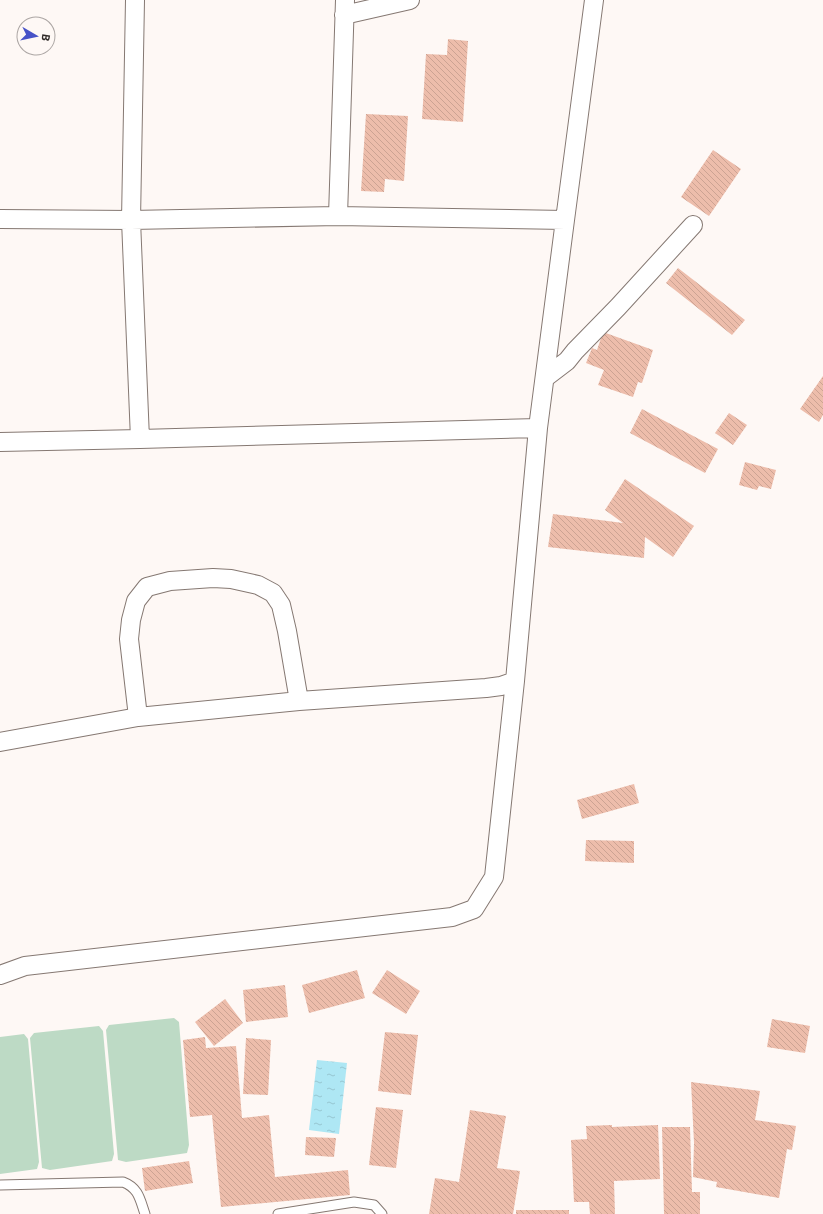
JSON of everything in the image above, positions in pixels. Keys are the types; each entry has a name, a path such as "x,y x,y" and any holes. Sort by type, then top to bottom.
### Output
{"street":[{"path":"135,0 131,220 140,439"},
{"path":"338,216 344,8 410,0"},
{"path":"0,974 25,966 452,917 474,909 494,877 515,681 538,428 546,377 594,0"},
{"path":"0,219 131,220 338,216 565,220"},
{"path":"546,377 566,361 693,225"},
{"path":"0,442 538,428"},
{"path":"138,718 129,639 131,620 136,601 147,587 170,581 213,578 231,579 258,585 273,593 281,605 299,701"},
{"path":"0,742 138,718 299,701 486,688 501,686 515,681"}],"lane":[{"path":"0,1185 124,1182 131,1185 137,1191 146,1214"},
{"path":"278,1214 354,1202 374,1205 382,1214"}],"green space":[{"path":"174,1018 179,1022 189,1145 187,1153 126,1162 118,1160 106,1030 109,1025"},
{"path":"99,1026 103,1031 114,1154 112,1161 50,1170 42,1168 30,1038 34,1033"},
{"path":"24,1034 28,1039 39,1162 37,1169 0,1174 0,1037"}],"water":[{"path":"317,1060 347,1063 339,1134 309,1130"}],"building":[{"path":"448,39 468,41 463,122 422,119 426,54 447,55"},
{"path":"366,114 408,116 404,181 385,179 384,192 361,191"},
{"path":"713,150 741,169 709,216 681,197"},
{"path":"678,268 745,320 732,335 666,283"},
{"path":"603,332 653,350 642,383 638,382 633,397 598,385 604,370 586,363 592,348 597,350"},
{"path":"823,376 823,415 819,422 800,409"},
{"path":"642,409 718,449 705,473 630,433"},
{"path":"729,413 747,425 733,445 715,433"},
{"path":"745,462 776,470 771,489 759,486 757,490 739,485"},
{"path":"625,479 694,526 673,557 645,537 644,558 548,547 553,514 623,523 605,510"},
{"path":"634,784 639,803 582,819 577,800"},
{"path":"586,840 634,841 634,863 585,861"},
{"path":"357,970 365,998 309,1013 302,985"},
{"path":"387,970 420,991 406,1014 372,993"},
{"path":"285,985 288,1017 246,1022 243,990"},
{"path":"225,999 243,1023 214,1046 195,1022"},
{"path":"772,1019 810,1026 805,1053 767,1047"},
{"path":"385,1032 418,1035 411,1095 378,1091"},
{"path":"205,1037 206,1048 236,1046 242,1118 269,1115 275,1177 348,1170 350,1195 221,1207 212,1115 190,1117 183,1040"},
{"path":"246,1038 271,1040 268,1095 243,1094"},
{"path":"691,1082 760,1091 755,1120 796,1126 792,1150 787,1149 779,1198 716,1187 717,1182 693,1177 694,1143"},
{"path":"376,1107 403,1110 396,1168 369,1165"},
{"path":"470,1110 506,1116 497,1168 520,1171 513,1214 429,1214 435,1178 459,1182"},
{"path":"612,1125 612,1127 658,1125 660,1179 614,1181 615,1214 590,1214 589,1202 574,1202 571,1140 587,1139 586,1126"},
{"path":"662,1127 690,1127 692,1192 700,1192 700,1214 664,1214"},
{"path":"306,1137 336,1138 334,1157 305,1155"},
{"path":"189,1161 193,1183 145,1191 142,1168"},
{"path":"516,1210 569,1210 569,1214 516,1214"}]}
